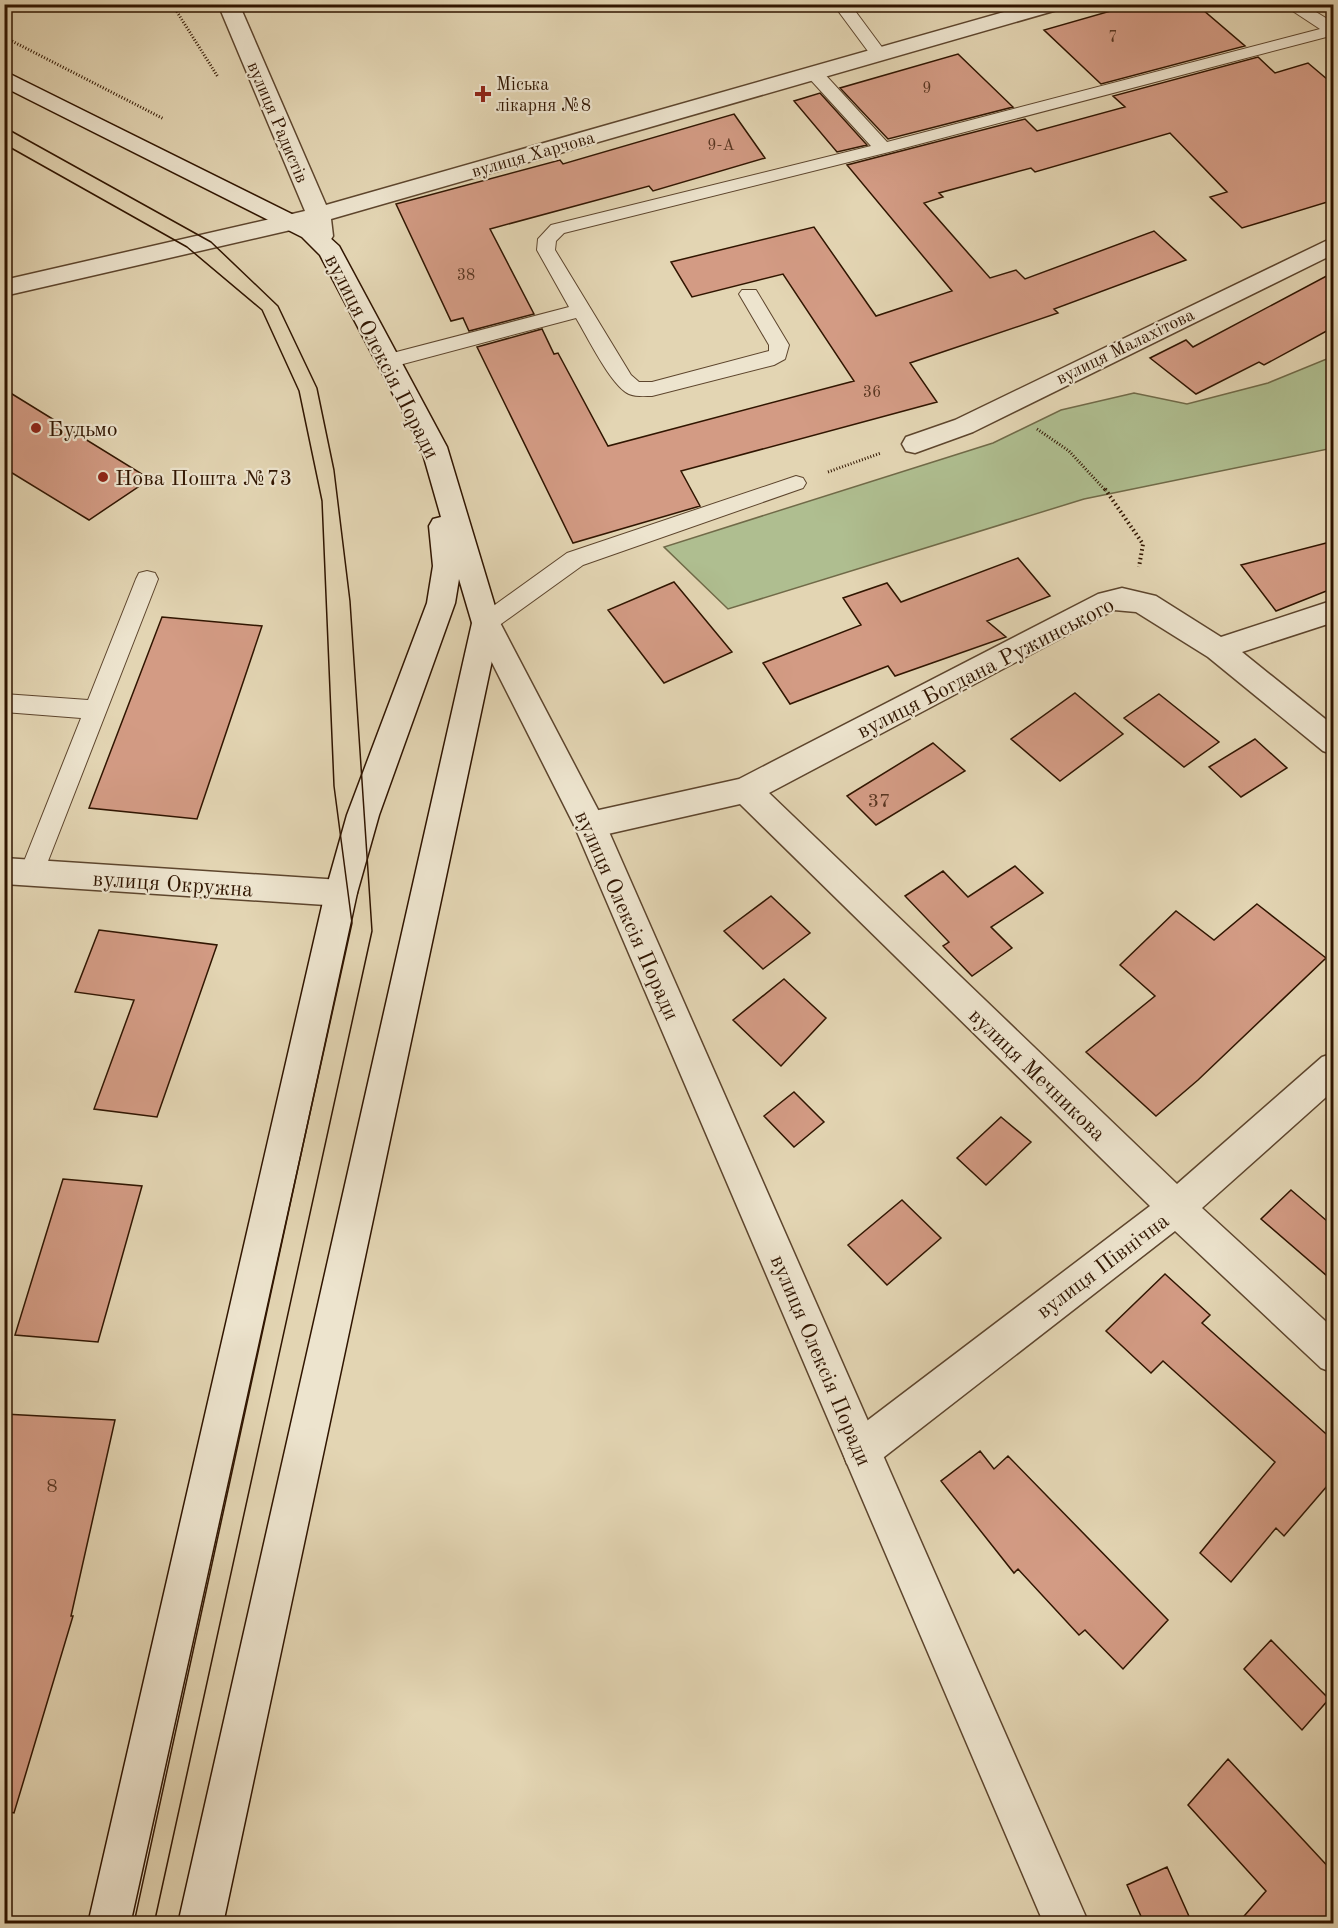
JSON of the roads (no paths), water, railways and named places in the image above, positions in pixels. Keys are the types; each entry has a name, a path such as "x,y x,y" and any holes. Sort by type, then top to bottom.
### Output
{"street":[{"name":"вулиця Радистів","path":"228,4 318,215 322,242"},
{"name":"вулиця Харчова","path":"4,288 291,223 1057,4"},
{"name":"вулиця Олексія Поради","path":"4,78 291,223 322,242 330,251 434,447 486,623 590,825 1066,1923"},
{"name":"вулиця Малахітова","path":"915,444 985,416 1334,244"},
{"path":"110,1923 341,893 363,815 441,603 447,566 434,447"},
{"name":"вулиця Богдана Ружинського","path":"590,825 746,790 1108,601 1134,599 1218,649 1334,743"},
{"path":"1218,649 1334,610"},
{"path":"200,1923 486,623"},
{"name":"вулиця Мечникова","path":"746,790 1176,1208 1334,1355"},
{"name":"вулиця Окружна","path":"18,873 341,893"},
{"name":"вулиця Північна","path":"861,1450 1176,1208 1334,1068"}],"lane":[{"path":"841,4 879,54"},
{"path":"1290,4 1333,29"},
{"path":"749,294 779,345 778,354 767,360 652,389 634,389 624,380 581,310 546,249 547,239 558,229 884,148 1333,29"},
{"path":"814,73 884,148"},
{"path":"388,361 581,310"},
{"path":"486,623 575,559 796,483"},
{"path":"18,873 95,710 147,579"},
{"path":"4,703 95,710"}],"tram line":[{"path":"4,127 211,242 278,306 317,388 334,470 350,601 372,931 154,1924"},
{"path":"4,144 187,247 262,310 299,391 322,501 334,786 352,923 131,1924"}],"place":[{"name":"Міська лікарня №8","path":"483,94"},
{"name":"Будьмо","path":"36,428"},
{"name":"Нова Пошта №73","path":"103,477"}]}
